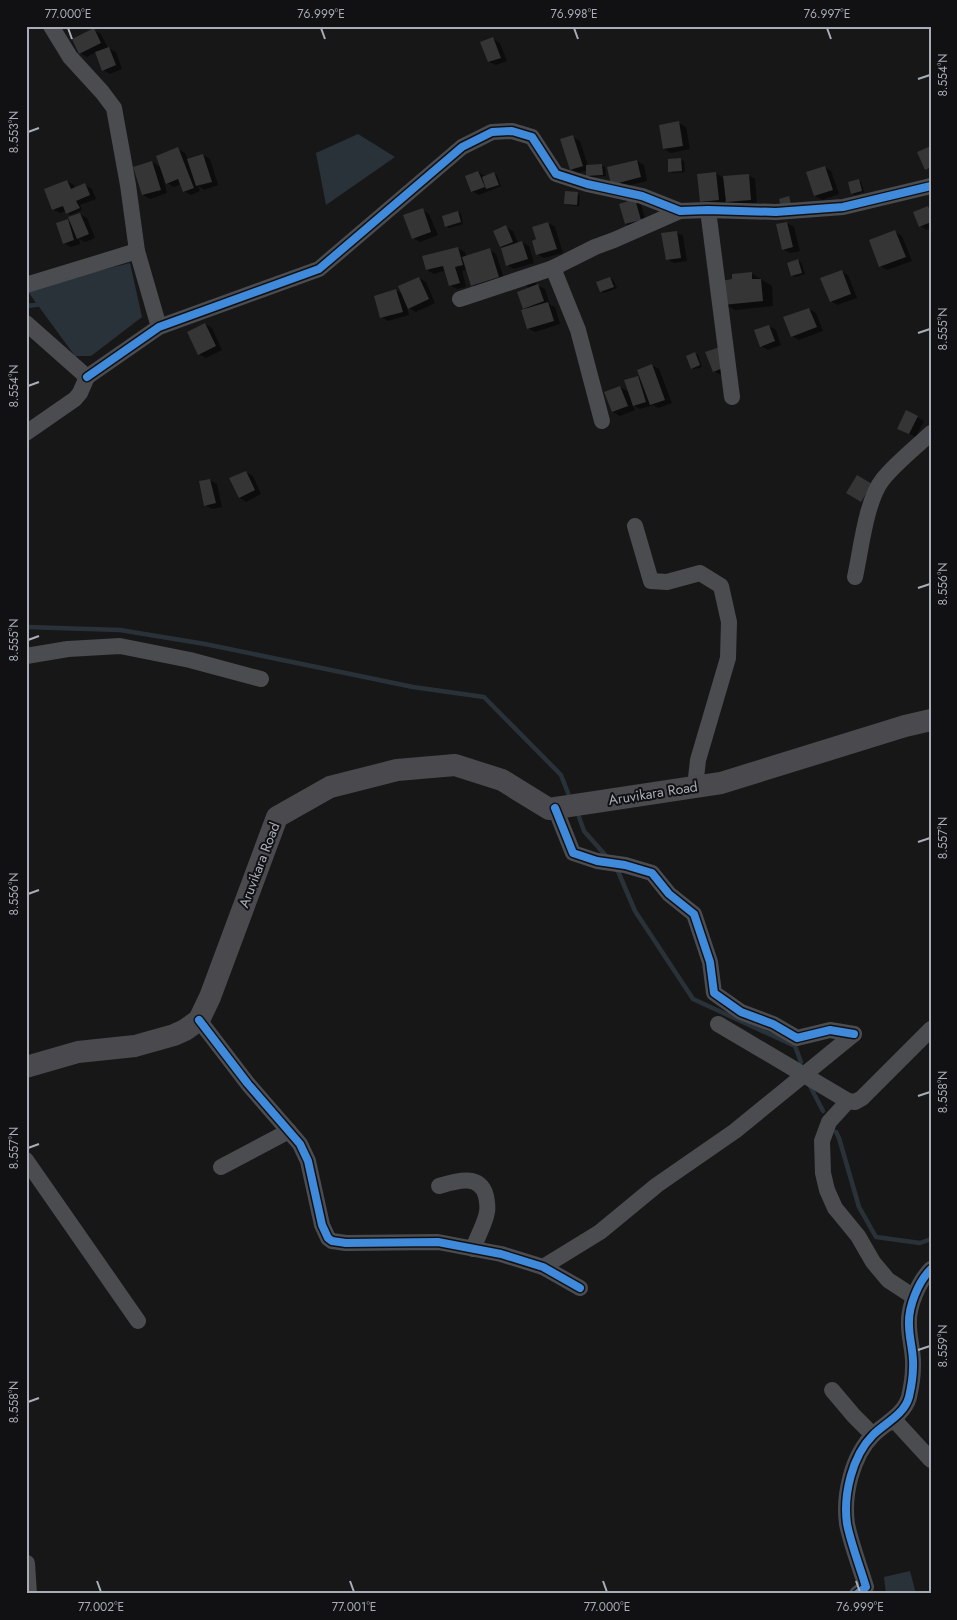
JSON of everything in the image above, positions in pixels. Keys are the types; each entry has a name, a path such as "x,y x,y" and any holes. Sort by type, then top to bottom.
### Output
{"main road":[{"name":"Aruvikara Road","path":"199,1020 210,997 277,818 330,788 397,770 455,765 502,780 549,809 721,783 905,726 931,720"},
{"path":"26,1067 78,1052 135,1046 174,1035 199,1020"}],"street":[{"path":"50,26 70,57 114,108 128,185 137,251 159,327"},
{"path":"26,433 75,399 80,393 87,377 159,327 319,269 462,147 492,132 512,131 532,137 556,174 587,184 642,196 680,211"},
{"path":"460,299 553,268 595,247 680,211 776,212 843,207 931,186"},
{"path":"708,210 732,397"},
{"path":"26,284 137,251"},
{"path":"553,268 578,330 602,421"},
{"path":"26,323 87,377"},
{"path":"855,577 867,518 882,480 931,433"},
{"path":"635,526 651,582 667,582 700,574 721,586 729,622 728,658 698,760 695,787"},
{"path":"26,656 68,649 120,646 190,660 261,679"},
{"path":"543,1267 600,1232 657,1186 735,1131 854,1034 830,1030 796,1038 773,1024 741,1012 714,993 710,962 694,914 669,894 652,874 625,865 597,861 573,852 555,808"},
{"path":"199,1020 248,1084 300,1144 308,1161 322,1226 328,1238 332,1241 346,1243 438,1242 501,1254 543,1267 580,1288"},
{"path":"718,1024 848,1101 855,1102 859,1101 931,1029"},
{"path":"848,1101 829,1122 822,1141 823,1172 827,1190 836,1208 858,1236 873,1262 888,1280 914,1297"},
{"path":"221,1168 289,1131"},
{"path":"26,1160 138,1321"},
{"path":"439,1186 469,1180 474,1181 484,1190 487,1213 473,1249"},
{"path":"857,1594 866,1587 847,1524 847,1489 859,1453 873,1435 905,1407 914,1367 908,1323 914,1297 925,1275 931,1269"},
{"path":"832,1390 873,1435"},
{"path":"890,1422 897,1423 931,1460"},
{"path":"27,1563 29,1594"}],"shaded area":[{"path":"358,134 395,157 326,205 316,153"},
{"path":"130,263 142,317 91,356 75,356 26,289"},
{"path":"910,1571 916,1594 886,1594 884,1577"}],"building":[{"path":"94,28 101,43 79,54 72,39"},
{"path":"493,37 501,58 488,62 480,42"},
{"path":"109,47 116,65 102,71 95,52"},
{"path":"679,121 683,146 663,149 659,125"},
{"path":"573,135 583,166 570,170 560,139"},
{"path":"931,146 931,167 925,170 917,152"},
{"path":"178,147 194,188 183,192 178,179 166,184 156,156"},
{"path":"203,154 212,182 196,186 187,159"},
{"path":"681,158 682,171 668,172 668,159"},
{"path":"637,160 641,177 611,185 607,167"},
{"path":"152,161 161,190 142,195 133,167"},
{"path":"602,164 603,175 586,176 586,165"},
{"path":"825,166 833,190 814,196 806,172"},
{"path":"478,171 485,187 471,192 465,176"},
{"path":"494,172 499,185 486,189 482,177"},
{"path":"716,172 719,200 700,202 697,174"},
{"path":"749,174 751,200 726,202 723,176"},
{"path":"859,179 862,191 851,194 848,182"},
{"path":"67,180 71,189 85,183 90,195 76,201 80,208 66,214 63,206 52,210 44,189"},
{"path":"565,191 578,192 577,205 564,204"},
{"path":"789,196 791,204 781,207 779,199"},
{"path":"635,199 641,220 625,224 619,204"},
{"path":"928,206 931,213 931,222 919,227 913,212"},
{"path":"423,208 431,232 412,239 403,215"},
{"path":"458,211 461,222 445,227 442,216"},
{"path":"80,213 89,234 77,239 68,217"},
{"path":"68,219 74,240 63,244 56,223"},
{"path":"548,222 557,249 536,255 532,241 536,239 532,227"},
{"path":"787,222 793,247 782,250 776,224"},
{"path":"506,225 513,242 500,247 493,231"},
{"path":"895,230 906,257 879,267 869,240"},
{"path":"677,231 681,258 666,260 661,233"},
{"path":"522,241 528,259 506,266 501,248"},
{"path":"458,247 463,265 455,267 460,283 449,286 443,266 426,270 422,256"},
{"path":"490,248 499,277 471,286 462,257"},
{"path":"798,259 802,273 791,276 787,263"},
{"path":"842,270 851,294 830,302 820,278"},
{"path":"752,272 752,279 761,279 763,301 723,305 721,281 732,279 732,274"},
{"path":"419,277 429,299 408,309 398,286"},
{"path":"610,277 614,287 600,292 596,282"},
{"path":"538,284 544,301 523,309 517,292"},
{"path":"396,289 403,312 380,318 374,296"},
{"path":"548,302 554,321 527,329 521,310"},
{"path":"809,308 817,327 791,337 783,317"},
{"path":"205,323 216,346 198,355 187,332"},
{"path":"769,325 775,341 760,347 754,330"},
{"path":"720,347 728,366 713,372 705,352"},
{"path":"695,352 700,365 691,369 686,356"},
{"path":"652,364 665,400 650,405 637,370"},
{"path":"638,376 646,402 633,406 624,380"},
{"path":"620,386 628,406 612,412 604,392"},
{"path":"906,410 918,416 909,434 897,429"},
{"path":"246,471 255,490 239,498 229,478"},
{"path":"857,475 872,484 861,502 846,493"},
{"path":"210,479 216,503 204,506 199,481"}],"waterway":[{"path":"27,306 43,304"},
{"path":"26,627 120,630 205,644 413,687 484,697 561,775 568,793"},
{"path":"579,817 584,831 607,857"},
{"path":"617,869 635,911 693,999 795,1046 801,1062"},
{"path":"810,1086 823,1111"},
{"path":"836,1132 859,1207 876,1237 920,1243 931,1239"}],"cycle path":[{"path":"87,377 159,327 319,269 462,147 492,132 512,131 532,137 556,174 587,184 642,196 680,211 776,212 843,207 931,186"},
{"path":"555,808 573,853 597,861 625,865 652,873 669,894 694,914 710,962 714,993 741,1012 773,1024 797,1038 830,1030 854,1034"},
{"path":"199,1020 248,1084 300,1144 308,1161 322,1225 328,1238 332,1241 346,1243 438,1242 501,1254 543,1267 580,1288"},
{"path":"857,1594 866,1587 847,1524 846,1501 848,1489 854,1465 866,1444 873,1435 899,1414 907,1403 913,1362 909,1330 910,1310 918,1288 931,1269"}]}
